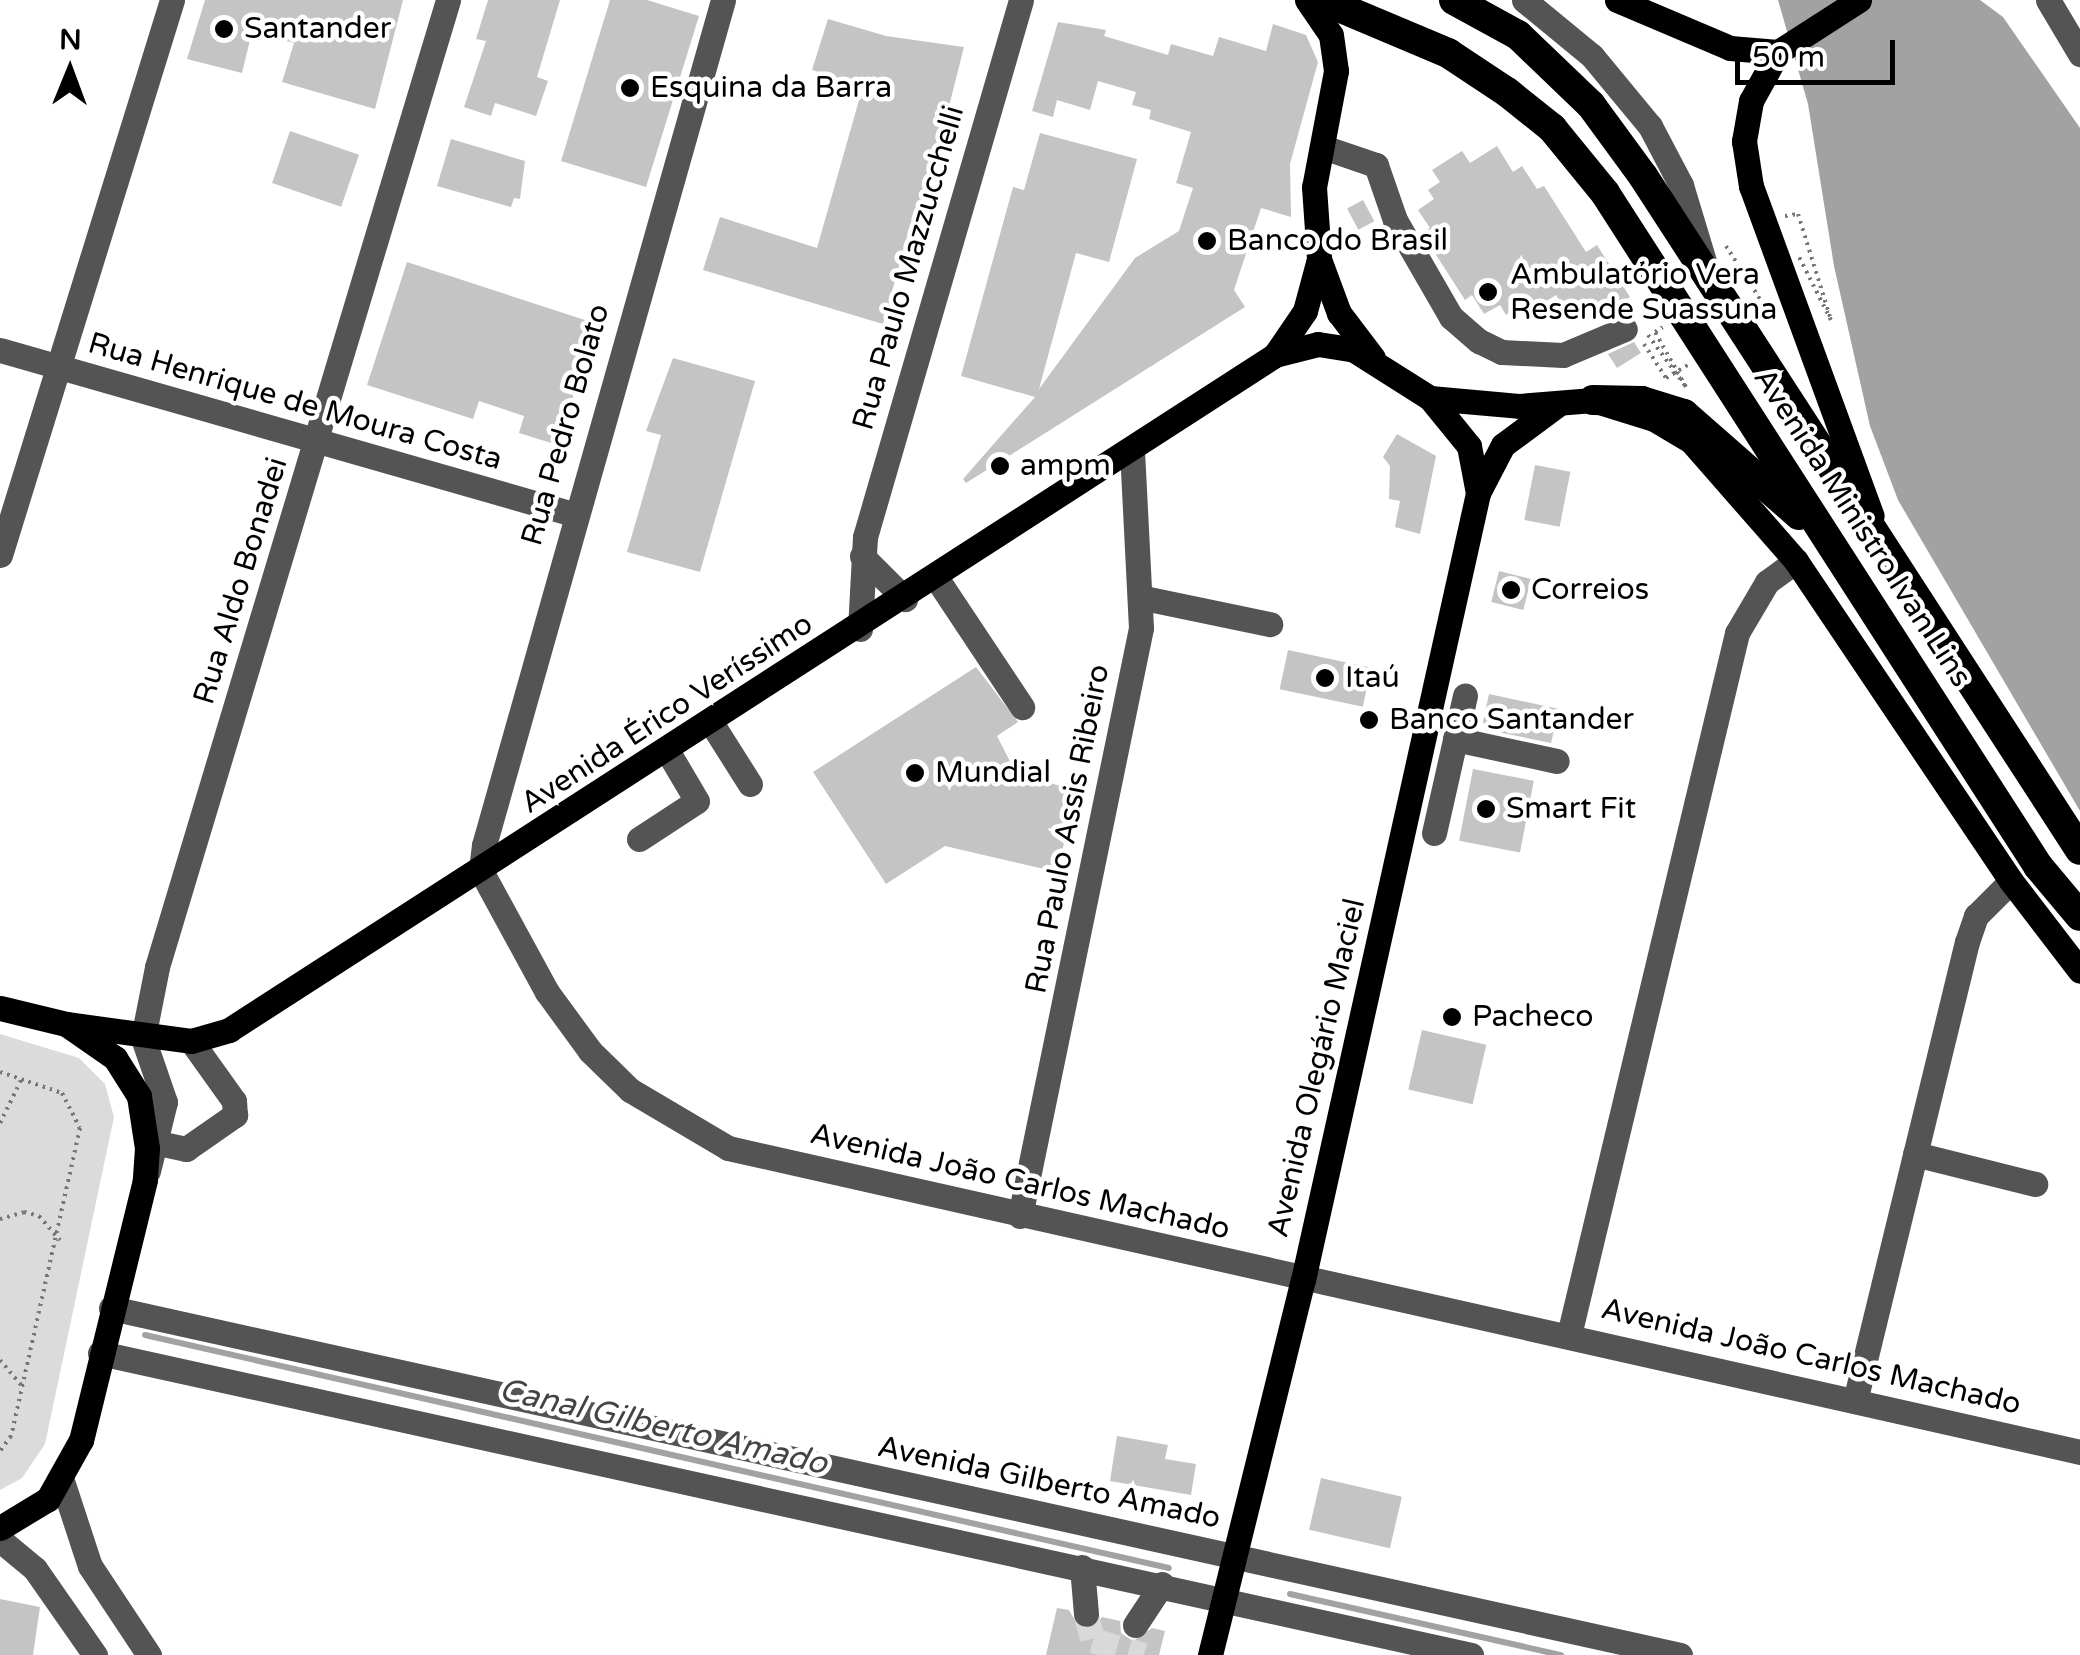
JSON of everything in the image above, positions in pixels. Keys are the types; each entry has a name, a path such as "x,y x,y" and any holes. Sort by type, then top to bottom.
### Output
{"highway":[{"name":"Avenida Ministro Ivan Lins","path":"1322,0 1448,53 1552,128 1605,193 2038,866 2080,916"},
{"path":"1454,0 1518,35"},
{"path":"1486,0 1518,35"},
{"name":"Avenida Ministro Ivan Lins","path":"1518,35 1590,106 2080,850"},
{"path":"1593,400 1642,401 1684,414 1826,540"},
{"path":"2038,866 2080,937"}],"main road":[{"path":"1307,0 1324,19 1335,58 1313,215 1319,259 1339,312 1376,362"},
{"path":"1617,0 1730,48 1784,48"},
{"path":"1859,0 1784,48 1746,121 1750,186 1887,558"},
{"path":"1275,355 1305,311 1319,259"},
{"path":"1275,355 1318,344 1376,362 1430,398 1557,405 1593,400 1676,429 1718,466 1796,561 2012,881 2080,971"},
{"name":"Avenida Érico Veríssimo","path":"0,1008 144,1038 191,1041 229,1030 860,629 1275,355"},
{"name":"Avenida Olegário Maciel","path":"1430,398 1469,446 1478,493"},
{"name":"Avenida Olegário Maciel","path":"1210,1655 1303,1280 1478,493 1504,445 1557,405"},
{"path":"0,1528 27,1516 62,1481 81,1440 145,1180 145,1120 129,1075 66,1024"}],"street":[{"path":"0,555 54,367 172,0"},
{"name":"Rua Aldo Bonadei","path":"145,1180 158,1143 165,1102 144,1038 156,967 318,443 448,0"},
{"name":"Rua Pedro Bolato","path":"482,871 573,514 723,0"},
{"name":"Rua Paulo Mazzucchelli","path":"860,629 862,556 1021,0"},
{"path":"1524,0 1592,56 1650,126 1680,185 1710,285"},
{"path":"2048,0 2080,54"},
{"path":"1323,147 1376,165 1395,220 1451,317 1479,341 1502,352 1563,355 1625,329"},
{"name":"Rua Henrique de Moura Costa","path":"0,350 573,514"},
{"name":"Rua Paulo Assis Ribeiro","path":"1020,1216 1085,919 1144,598 1132,450"},
{"path":"862,556 905,599"},
{"path":"1570,1335 1738,632 1767,582 1796,561"},
{"path":"937,579 1022,707"},
{"path":"1144,598 1270,624"},
{"path":"1434,833 1465,695"},
{"path":"712,724 750,784"},
{"path":"1455,738 1557,762"},
{"path":"639,839 697,801 668,752"},
{"path":"1415,780 1444,787"},
{"name":"Avenida João Carlos Machado","path":"482,871 547,992 590,1051 674,1122 728,1148 2080,1452"},
{"path":"1855,1402 1976,916 2012,881"},
{"path":"158,1143 186,1150 235,1115 234,1101 191,1041"},
{"path":"1914,1154 2035,1184"},
{"name":"Avenida Gilberto Amado","path":"111,1308 1680,1655"},
{"path":"100,1352 1471,1655"},
{"path":"62,1481 90,1566 149,1655"},
{"path":"0,1540 35,1569 95,1655"},
{"path":"1082,1566 1086,1614"},
{"path":"1134,1624 1162,1584"}],"path":[{"path":"1802,226 1813,256"},
{"path":"1726,246 1748,279"},
{"path":"0,1072 62,1093 80,1128 60,1240 12,1436 0,1451"},
{"path":"0,1123 22,1077"},
{"path":"0,1219 24,1212 39,1216 60,1240"},
{"path":"0,1360 23,1387"}],"shaded area":[{"path":"1778,0 1980,0 2003,17 2080,128 2080,811 1898,500 1870,426 1834,266 1808,104"},
{"path":"0,1034 79,1058 105,1084 114,1117 45,1444 22,1478 0,1490"}],"building":[{"path":"205,0 403,0 375,109 282,82 294,43 252,32 242,73 187,59"},
{"path":"488,0 560,0 537,77 548,81 536,116 495,103 491,116 464,107 486,41 476,39"},
{"name":"Esquina da Barra","path":"610,0 647,0 699,16 646,187 561,161"},
{"path":"828,19 886,36 964,47 917,233 909,230 883,324 703,270 720,217 817,248 863,86 812,70"},
{"path":"1058,22 1106,30 1104,36 1168,55 1171,44 1213,56 1219,37 1266,51 1273,24 1306,35 1318,62 1290,164 1291,217 1261,208 1234,290 1245,307 966,483 963,479 1035,397 961,376 1013,187 1024,190 1040,133 1137,159 1109,262 1076,253 1039,389 1135,258 1179,231 1193,188 1176,183 1191,132 1149,119 1151,110 1132,105 1136,92 1098,81 1090,110 1057,100 1053,117 1032,111"},
{"path":"290,131 359,155 341,207 272,183"},
{"path":"451,139 525,161 520,199 514,198 511,207 437,186"},
{"path":"1497,146 1513,172 1522,166 1537,189 1544,186 1586,252 1597,245 1630,297 1597,318 1592,310 1573,322 1556,295 1526,314 1521,305 1506,315 1500,305 1484,314 1472,295 1465,300 1422,233 1430,228 1418,210 1434,199 1428,190 1440,182 1432,170 1462,151 1470,163"},
{"path":"1363,200 1374,221 1358,230 1347,208"},
{"path":"407,262 591,322 561,446 519,433 524,416 479,401 473,419 367,385"},
{"path":"1634,342 1641,353 1617,368 1608,354"},
{"path":"673,358 755,381 700,572 627,552 661,435 646,431"},
{"path":"1397,434 1436,456 1420,534 1395,527 1400,501 1389,499 1390,466 1383,457"},
{"path":"1535,465 1570,472 1560,527 1524,520"},
{"name":"Correios","path":"1499,571 1531,579 1523,610 1491,602"},
{"name":"Itaú","path":"1288,650 1371,668 1363,707 1280,689"},
{"name":"Mundial","path":"976,667 1018,722 997,736 1017,775 1077,790 1057,872 945,846 886,884 813,772"},
{"path":"1489,694 1559,709 1551,743 1488,730 1483,722"},
{"path":"1473,769 1534,781 1520,852 1459,841"},
{"path":"1422,1030 1486,1045 1473,1104 1408,1089"},
{"path":"1117,1436 1168,1445 1165,1459 1196,1464 1191,1495 1110,1481"},
{"path":"1321,1478 1402,1497 1390,1548 1309,1530"},
{"path":"0,1599 40,1607 33,1655 0,1655"},
{"path":"1057,1608 1069,1610 1080,1629 1094,1628 1102,1617 1120,1621 1121,1633 1133,1641 1152,1628 1165,1631 1159,1655 1046,1655"}],"waterway":[{"name":"Canal Gilberto Amado","path":"145,1335 1169,1568"},
{"name":"Canal Gilberto Amado","path":"1290,1594 1561,1655"}],"tunnel":[{"path":"1086,1614 1093,1640 1144,1655"}],"place":[{"name":"Santander","path":"224,29"},
{"name":"Esquina da Barra","path":"630,88"},
{"name":"Banco do Brasil","path":"1207,241"},
{"name":"Ambulatório Vera Resende Suassuna","path":"1488,292"},
{"name":"ampm","path":"1000,466"},
{"name":"Correios","path":"1511,590"},
{"name":"Itaú","path":"1325,678"},
{"name":"Banco Santander","path":"1369,720"},
{"name":"Mundial","path":"915,773"},
{"name":"Smart Fit","path":"1486,809"},
{"name":"Pacheco","path":"1452,1017"}]}
